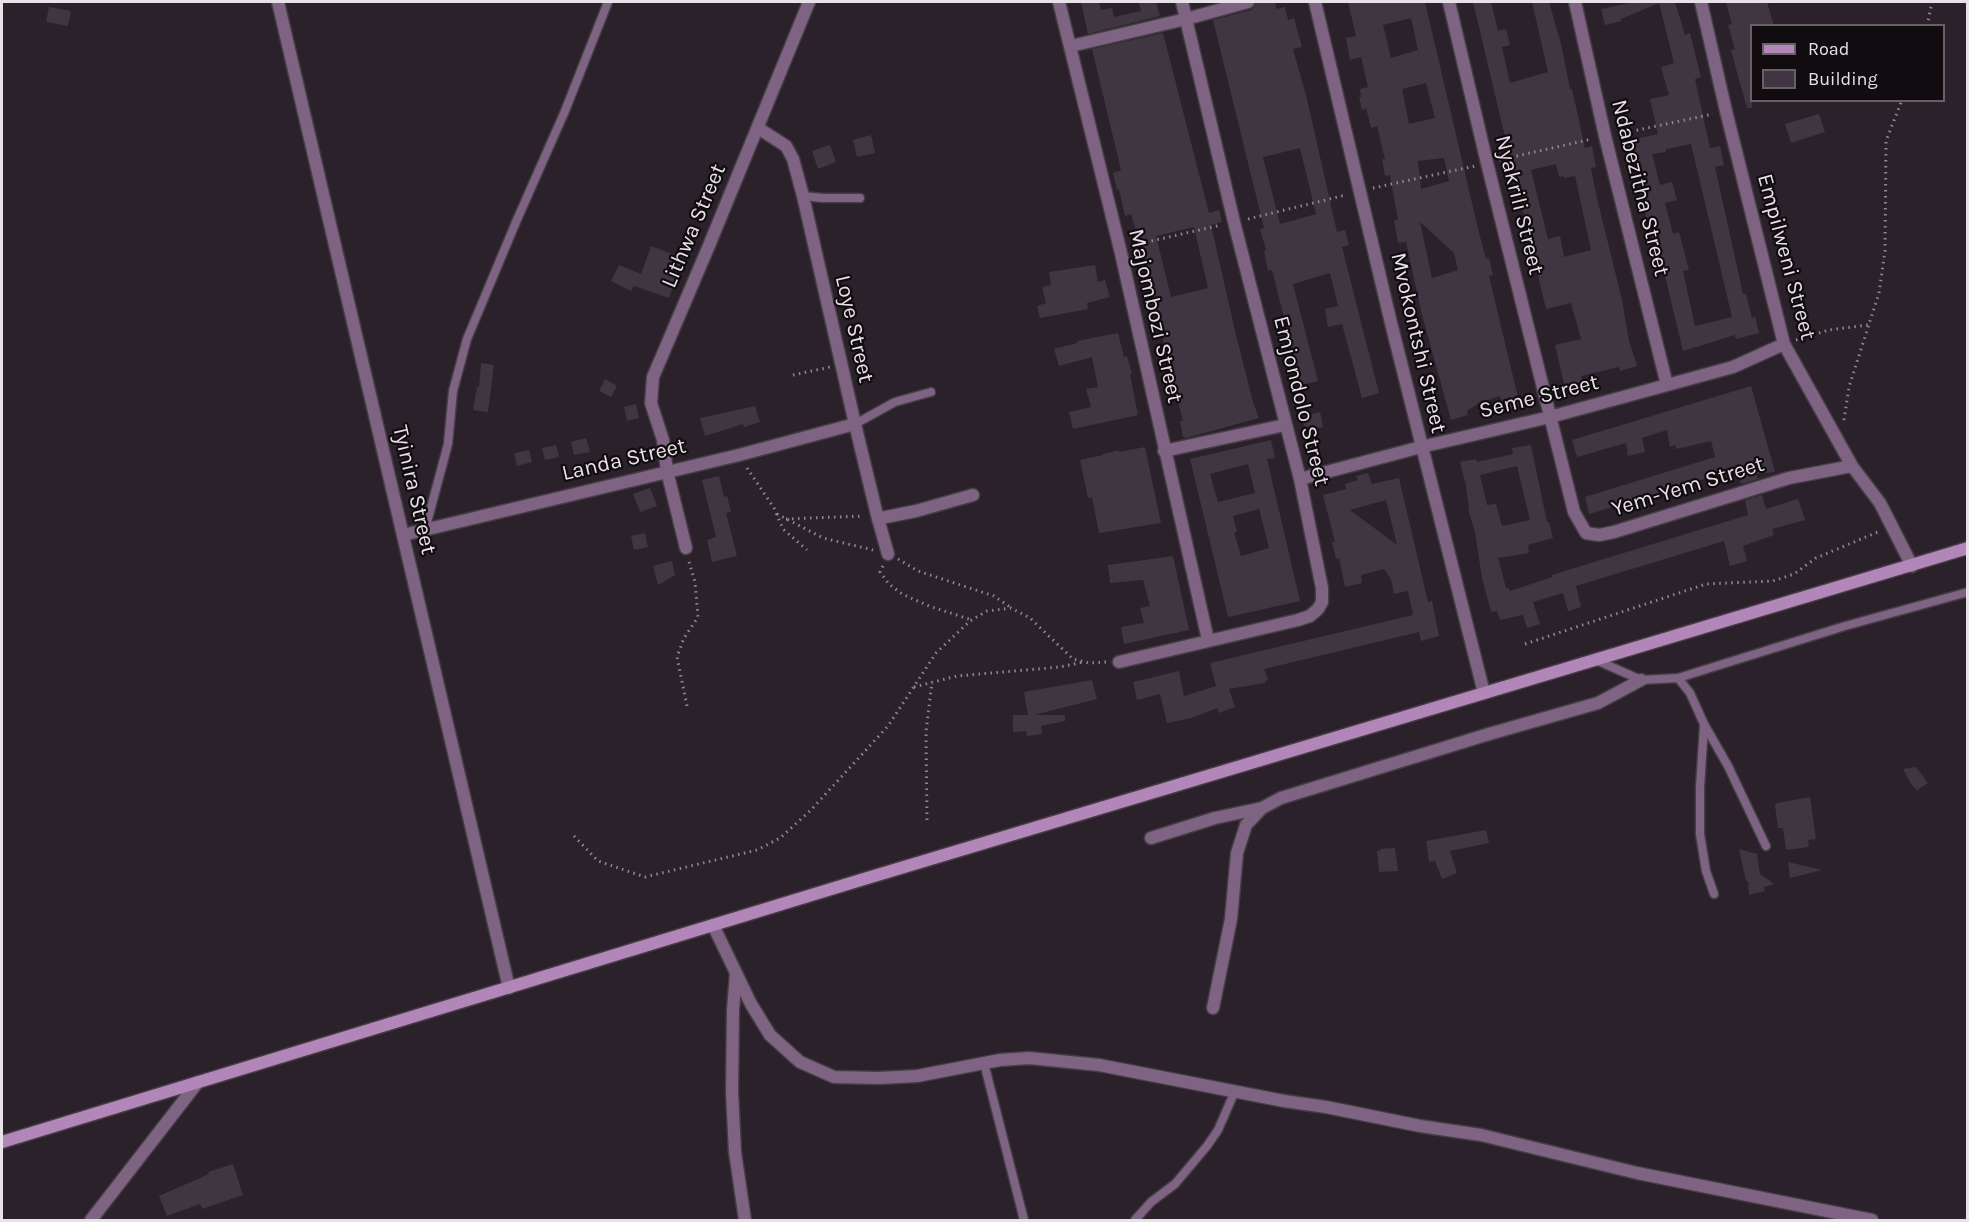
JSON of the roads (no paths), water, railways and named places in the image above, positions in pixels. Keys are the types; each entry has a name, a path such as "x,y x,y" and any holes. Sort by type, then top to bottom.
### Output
{"main road":[{"path":"2,1142 713,925 1968,548"}],"street":[{"name":"Tyinira Street","path":"278,2 509,988"},
{"name":"Lithwa Street","path":"686,549 667,471 663,440 651,403 653,377 809,2"},
{"name":"Majombozi Street","path":"1059,2 1120,249 1208,640"},
{"name":"Emjondolo Street","path":"1119,662 1298,620 1310,616 1322,602 1322,588 1300,479 1234,222 1182,2"},
{"path":"1071,46 1248,2"},
{"name":"Mvokontshi Street","path":"1315,2 1421,447 1484,693"},
{"name":"Nyakrili Street","path":"1449,2 1550,417"},
{"name":"Ndabezitha Street","path":"1575,2 1605,136 1667,385"},
{"name":"Empilweni Street","path":"1701,2 1784,344 1852,466 1876,497 1912,566"},
{"name":"Loye Street","path":"758,128 786,146 792,159 803,196 840,364 888,554"},
{"name":"Seme Street","path":"1300,479 1421,447 1550,417 1733,367 1784,344"},
{"name":"Yem-Yem Street","path":"1550,417 1574,512 1586,533 1599,535 1614,532 1789,478 1852,466"},
{"name":"Landa Street","path":"403,535 739,455 855,424"},
{"path":"1164,451 1285,425"},
{"path":"877,515 881,518 916,511 973,495"},
{"path":"1151,838 1215,818 1262,808 1281,798 1598,703 1641,680"},
{"path":"1213,1008 1231,919 1237,853 1246,825 1262,808"},
{"path":"713,925 751,1004 770,1035 800,1062 834,1077 917,1076 984,1063 1029,1058 1099,1065 1420,1126 1481,1135 1637,1173 1872,1221"},
{"path":"736,972 732,1092 735,1152 746,1221"},
{"path":"91,1221 198,1082"}],"lane":[{"path":"425,530 448,444 453,391 467,339 565,111 608,2"},
{"path":"803,196 860,198"},
{"path":"855,424 895,402 932,392"},
{"path":"1596,660 1641,680 1678,678 1845,626 1968,592"},
{"path":"1678,678 1690,693 1766,846"},
{"path":"1704,724 1700,787 1701,834 1706,871 1714,894"},
{"path":"984,1063 1024,1221"},
{"path":"1135,1221 1151,1202 1175,1184 1207,1146 1218,1130 1235,1091"}]}
